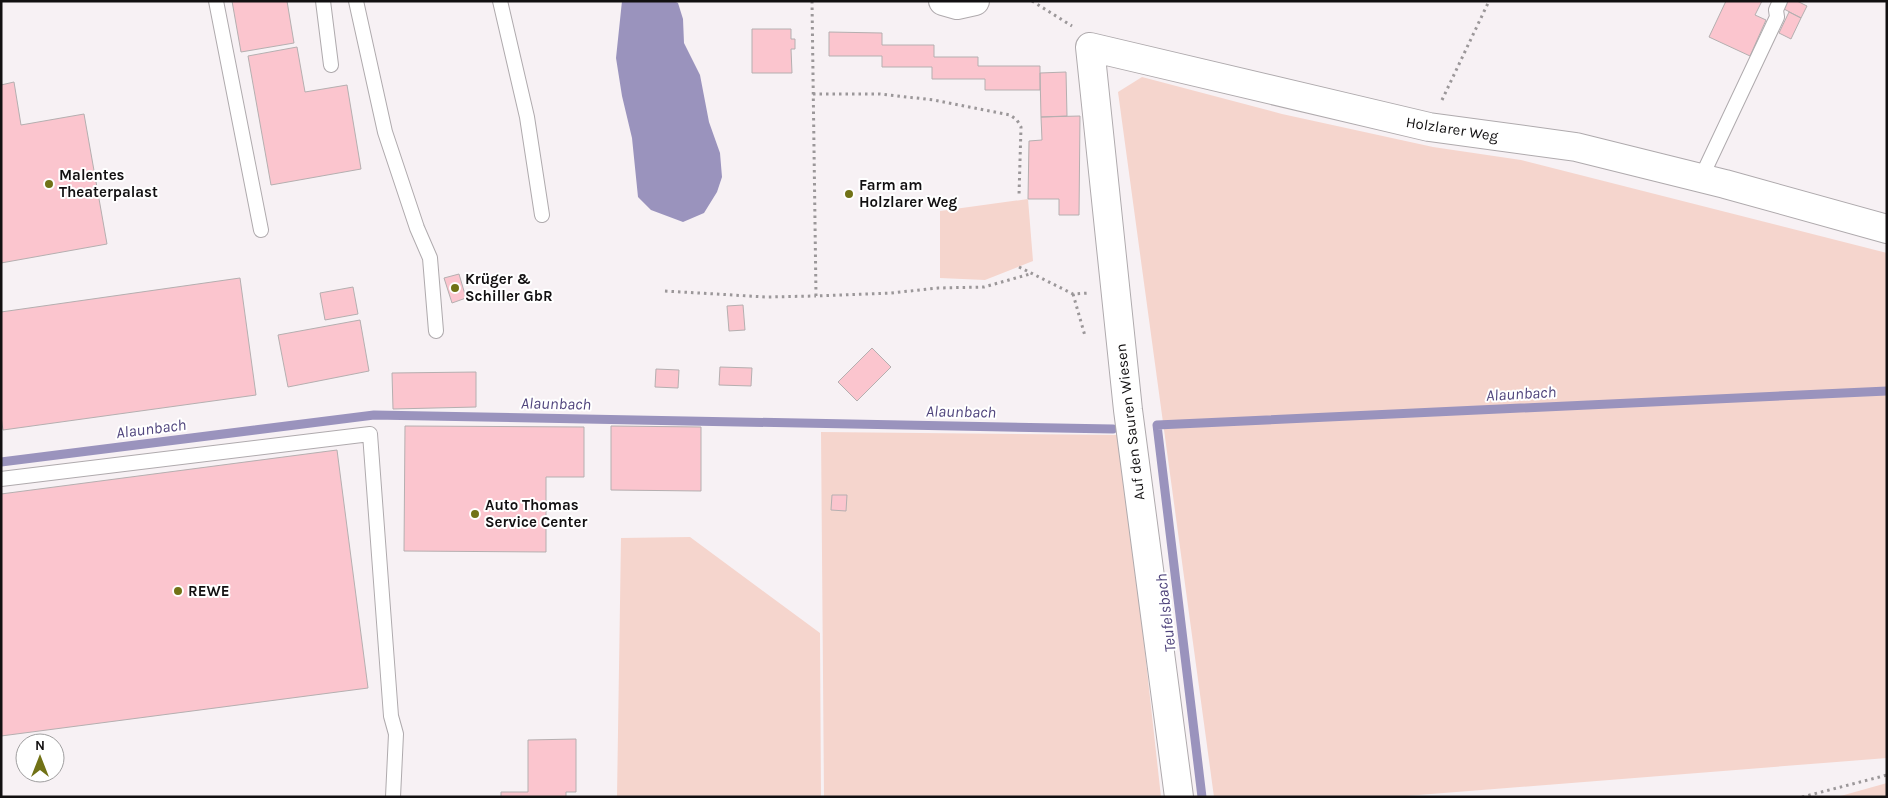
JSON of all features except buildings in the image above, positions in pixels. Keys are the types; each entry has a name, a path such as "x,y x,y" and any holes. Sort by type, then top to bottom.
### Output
{"street":[{"path":"943,1 958,5 975,1"},
{"name":"Holzlarer Weg","path":"1090,46 1429,128 1576,147 1701,178 1887,229"},
{"name":"Auf den Sauren Wiesen","path":"1090,46 1128,410 1179,797"}],"lane":[{"path":"216,1 261,230"},
{"path":"323,1 331,65"},
{"path":"356,1 385,132 417,228 430,258 436,331"},
{"path":"500,1 527,117 542,215"},
{"path":"1701,178 1777,17 1776,10 1780,1"},
{"path":"1,479 370,434 391,716 396,734 393,797"}],"path":[{"path":"812,1 816,296"},
{"path":"1032,1 1083,34 1090,46"},
{"path":"1429,128 1490,1"},
{"path":"813,94 880,94 934,100 1010,115 1017,120 1021,127 1019,195"},
{"path":"1019,267 1073,294 1085,293"},
{"path":"666,291 766,297 891,293 938,288 984,287 1030,274"},
{"path":"1073,294 1085,336"},
{"path":"1802,797 1887,776"}],"shaded area":[{"path":"622,1 674,1 678,3 683,19 684,43 700,75 709,122 720,153 722,177 717,192 704,213 683,222 651,210 638,197 632,138 622,96 616,58"},
{"path":"1142,77 1282,114 1433,147 1521,160 1887,253 1887,758 1393,797 1214,797 1118,92"},
{"path":"1028,199 1033,261 985,280 940,278 940,211"},
{"path":"821,432 1121,435 1161,797 824,797"},
{"path":"690,537 820,633 821,797 617,797 621,538"},
{"path":"1887,783 1887,797 1837,797"}],"waterway":[{"name":"Alaunbach","path":"1202,797 1157,425 1887,391"},
{"name":"Alaunbach","path":"1,462 374,415 1113,429"}],"place":[{"name":"Malentes Theaterpalast","path":"49,184"},
{"name":"Farm am Holzlarer Weg","path":"849,194"},
{"name":"Krüger & Schiller GbR","path":"455,288"},
{"name":"Auto Thomas Service Center","path":"475,514"},
{"name":"REWE","path":"178,591"}],"water label":[{"name":"Teufelsbach","path":"1165,613"}]}
